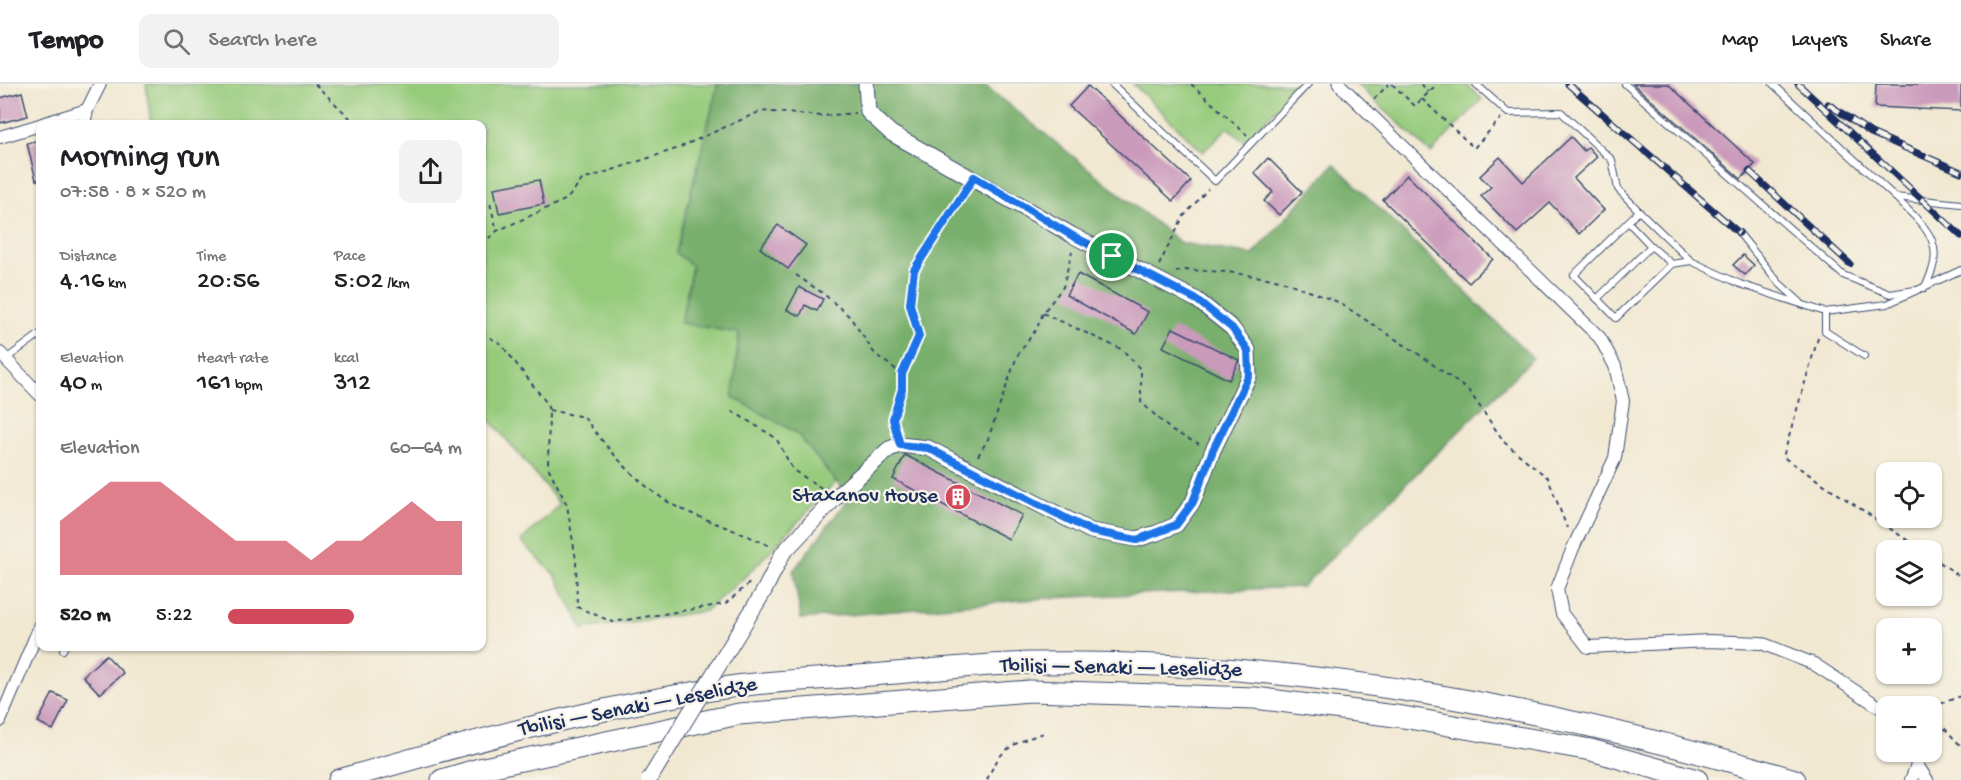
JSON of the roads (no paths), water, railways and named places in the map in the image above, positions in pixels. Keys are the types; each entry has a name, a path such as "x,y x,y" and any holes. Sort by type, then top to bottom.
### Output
{"highway":[{"name":"Tbilisi — Senaki — Leselidze","path":"339,780 539,724 738,686 1031,663 1159,664 1231,669 1429,692 1608,729 1795,780"},
{"name":"Tbilisi — Senaki — Leselidze","path":"442,780 739,714 1030,691 1255,698 1403,717 1591,750 1697,780"}],"street":[{"path":"85,120 87,110 100,84"},
{"path":"649,780 764,591 783,553 836,498 889,449 900,445 928,448 1091,531 1137,540 1176,525 1193,502 1213,450 1249,375 1248,350 1232,328 1197,300 1071,235 974,177 891,133 867,112 866,84"},
{"path":"1339,84 1600,338 1615,366 1623,401 1615,458 1573,548 1557,589 1562,614 1588,647 1709,640 1761,643 1814,664 1876,705"},
{"path":"56,120 87,110"},
{"path":"0,137 36,126"},
{"path":"3,356 36,391"},
{"path":"0,719 36,635"},
{"path":"1916,762 1927,780"},
{"path":"1911,780 1917,765"}],"lane":[{"path":"1112,84 1215,181 1308,84"},
{"path":"1476,84 1508,113 1561,112 1612,160 1618,189 1691,261 1740,284 1825,312 1887,304 1924,289 1961,270"},
{"path":"1625,84 1843,275 1890,294 1924,289"},
{"path":"1773,84 1928,230 1935,245 1936,257 1932,276 1924,289"},
{"path":"1895,197 1961,204"},
{"path":"1640,211 1574,275 1616,318 1672,264 1691,261"},
{"path":"1628,222 1672,264"},
{"path":"1738,233 1779,283 1803,305"},
{"path":"1597,299 1651,246"},
{"path":"1825,312 1825,331 1864,356"},
{"path":"3,356 36,336"}],"railway":[{"path":"1568,84 1739,233"},
{"path":"1798,84 1961,236"},
{"path":"1828,104 1871,133 1961,172"},
{"path":"1749,171 1850,264"}],"place":[{"name":"Staxanov House","path":"958,497"}]}
